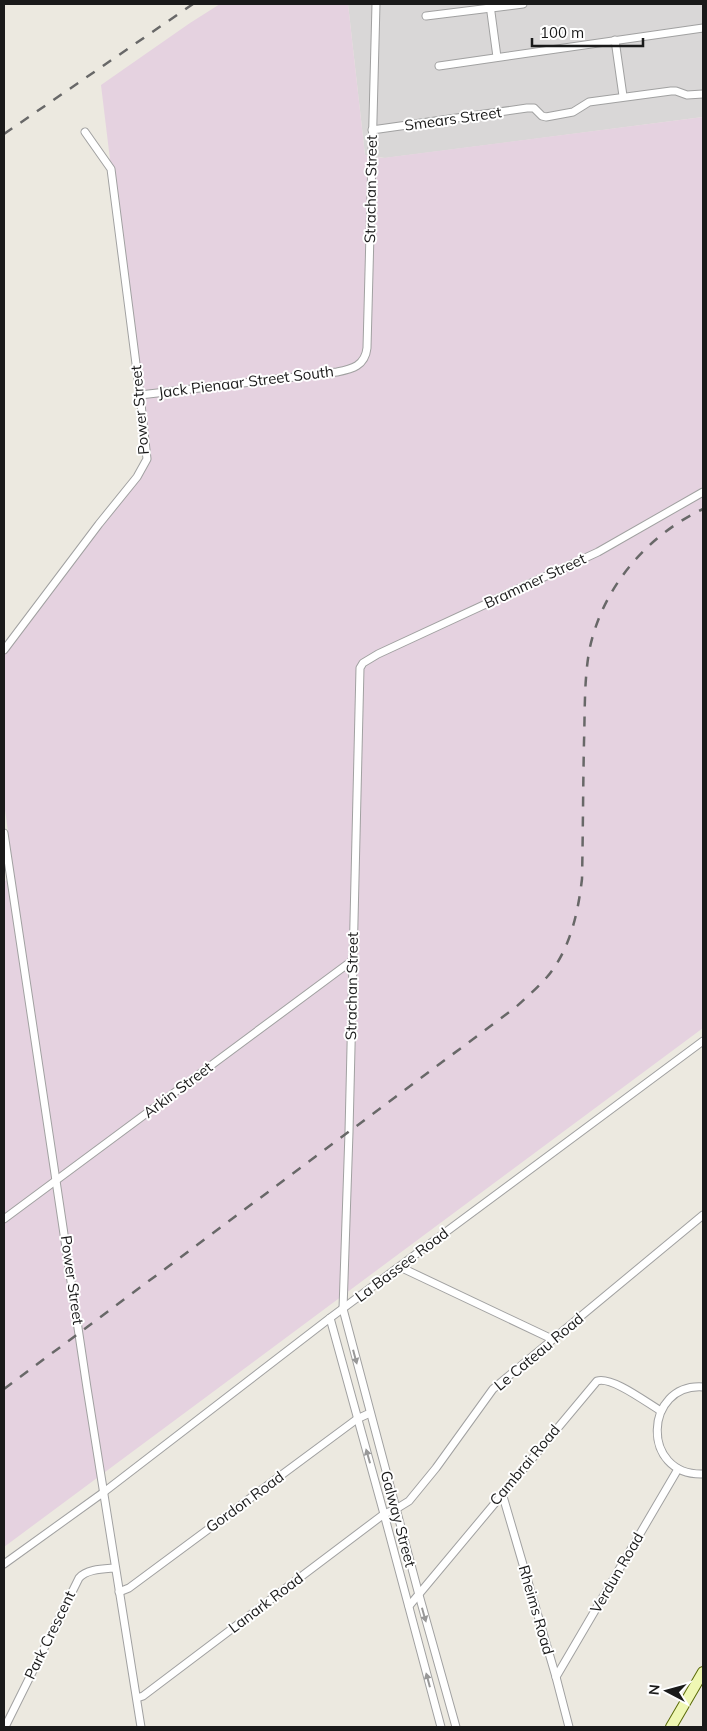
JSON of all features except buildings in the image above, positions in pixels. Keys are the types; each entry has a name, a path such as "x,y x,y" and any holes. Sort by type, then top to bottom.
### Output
{"main road":[{"path":"671,1727 703,1672"}],"street":[{"name":"Strachan Street","path":"352,369 364,360 367,348 376,4"},
{"path":"426,16 490,6 522,4"},
{"path":"490,6 497,57"},
{"path":"439,66 703,28"},
{"path":"616,40 622,96 671,91 687,95 703,94"},
{"name":"Smears Street","path":"372,130 534,108 542,116 546,117 573,112 589,102 622,96"},
{"name":"Power Street","path":"4,650 145,464 147,448 111,169 85,132"},
{"name":"Jack Pienaar Street South","path":"140,395 352,369"},
{"name":"Brammer Street","path":"363,663 384,651 598,552 703,492"},
{"name":"Strachan Street","path":"343,1309 359,676 363,663"},
{"name":"Power Street","path":"4,833 7,879 57,1181 115,1568 141,1727"},
{"name":"Arkin Street","path":"4,1219 353,960"},
{"name":"La Bassee Road","path":"4,1564 104,1492 330,1318 703,1041"},
{"name":"Le Cateau Road","path":"396,1509 409,1501 436,1468 493,1389 703,1215"},
{"path":"400,1266 552,1339"},
{"name":"Galway Street","path":"343,1309 456,1727"},
{"name":"Galway Street","path":"330,1318 441,1727"},
{"name":"Cambrai Road","path":"408,1606 597,1381 612,1382 661,1411"},
{"path":"703,1388 690,1388 673,1396 661,1411 657,1427 658,1444 666,1458 678,1469 694,1474 703,1474"},
{"name":"Gordon Road","path":"119,1592 129,1588 357,1419 370,1413"},
{"name":"Verdun Road","path":"556,1677 678,1469"},
{"name":"Rheims Road","path":"502,1492 569,1727"},
{"name":"Lanark Road","path":"137,1698 151,1690 384,1514 396,1509"},
{"name":"Park Crescent","path":"4,1727 79,1578 82,1574 88,1572 115,1568"}],"shaded area":[{"path":"220,4 348,4 365,155 383,158 703,117 703,1028 4,1547 4,882 14,874 4,803 4,652 146,458 101,85"},
{"path":"348,4 703,4 703,117 385,158 365,155"}],"railway":[{"path":"4,134 193,4"},
{"path":"4,1389 516,1007 547,977 562,955 572,931 582,879 585,686 587,663 595,629 615,586 629,567 663,534 682,520 703,509"}]}
